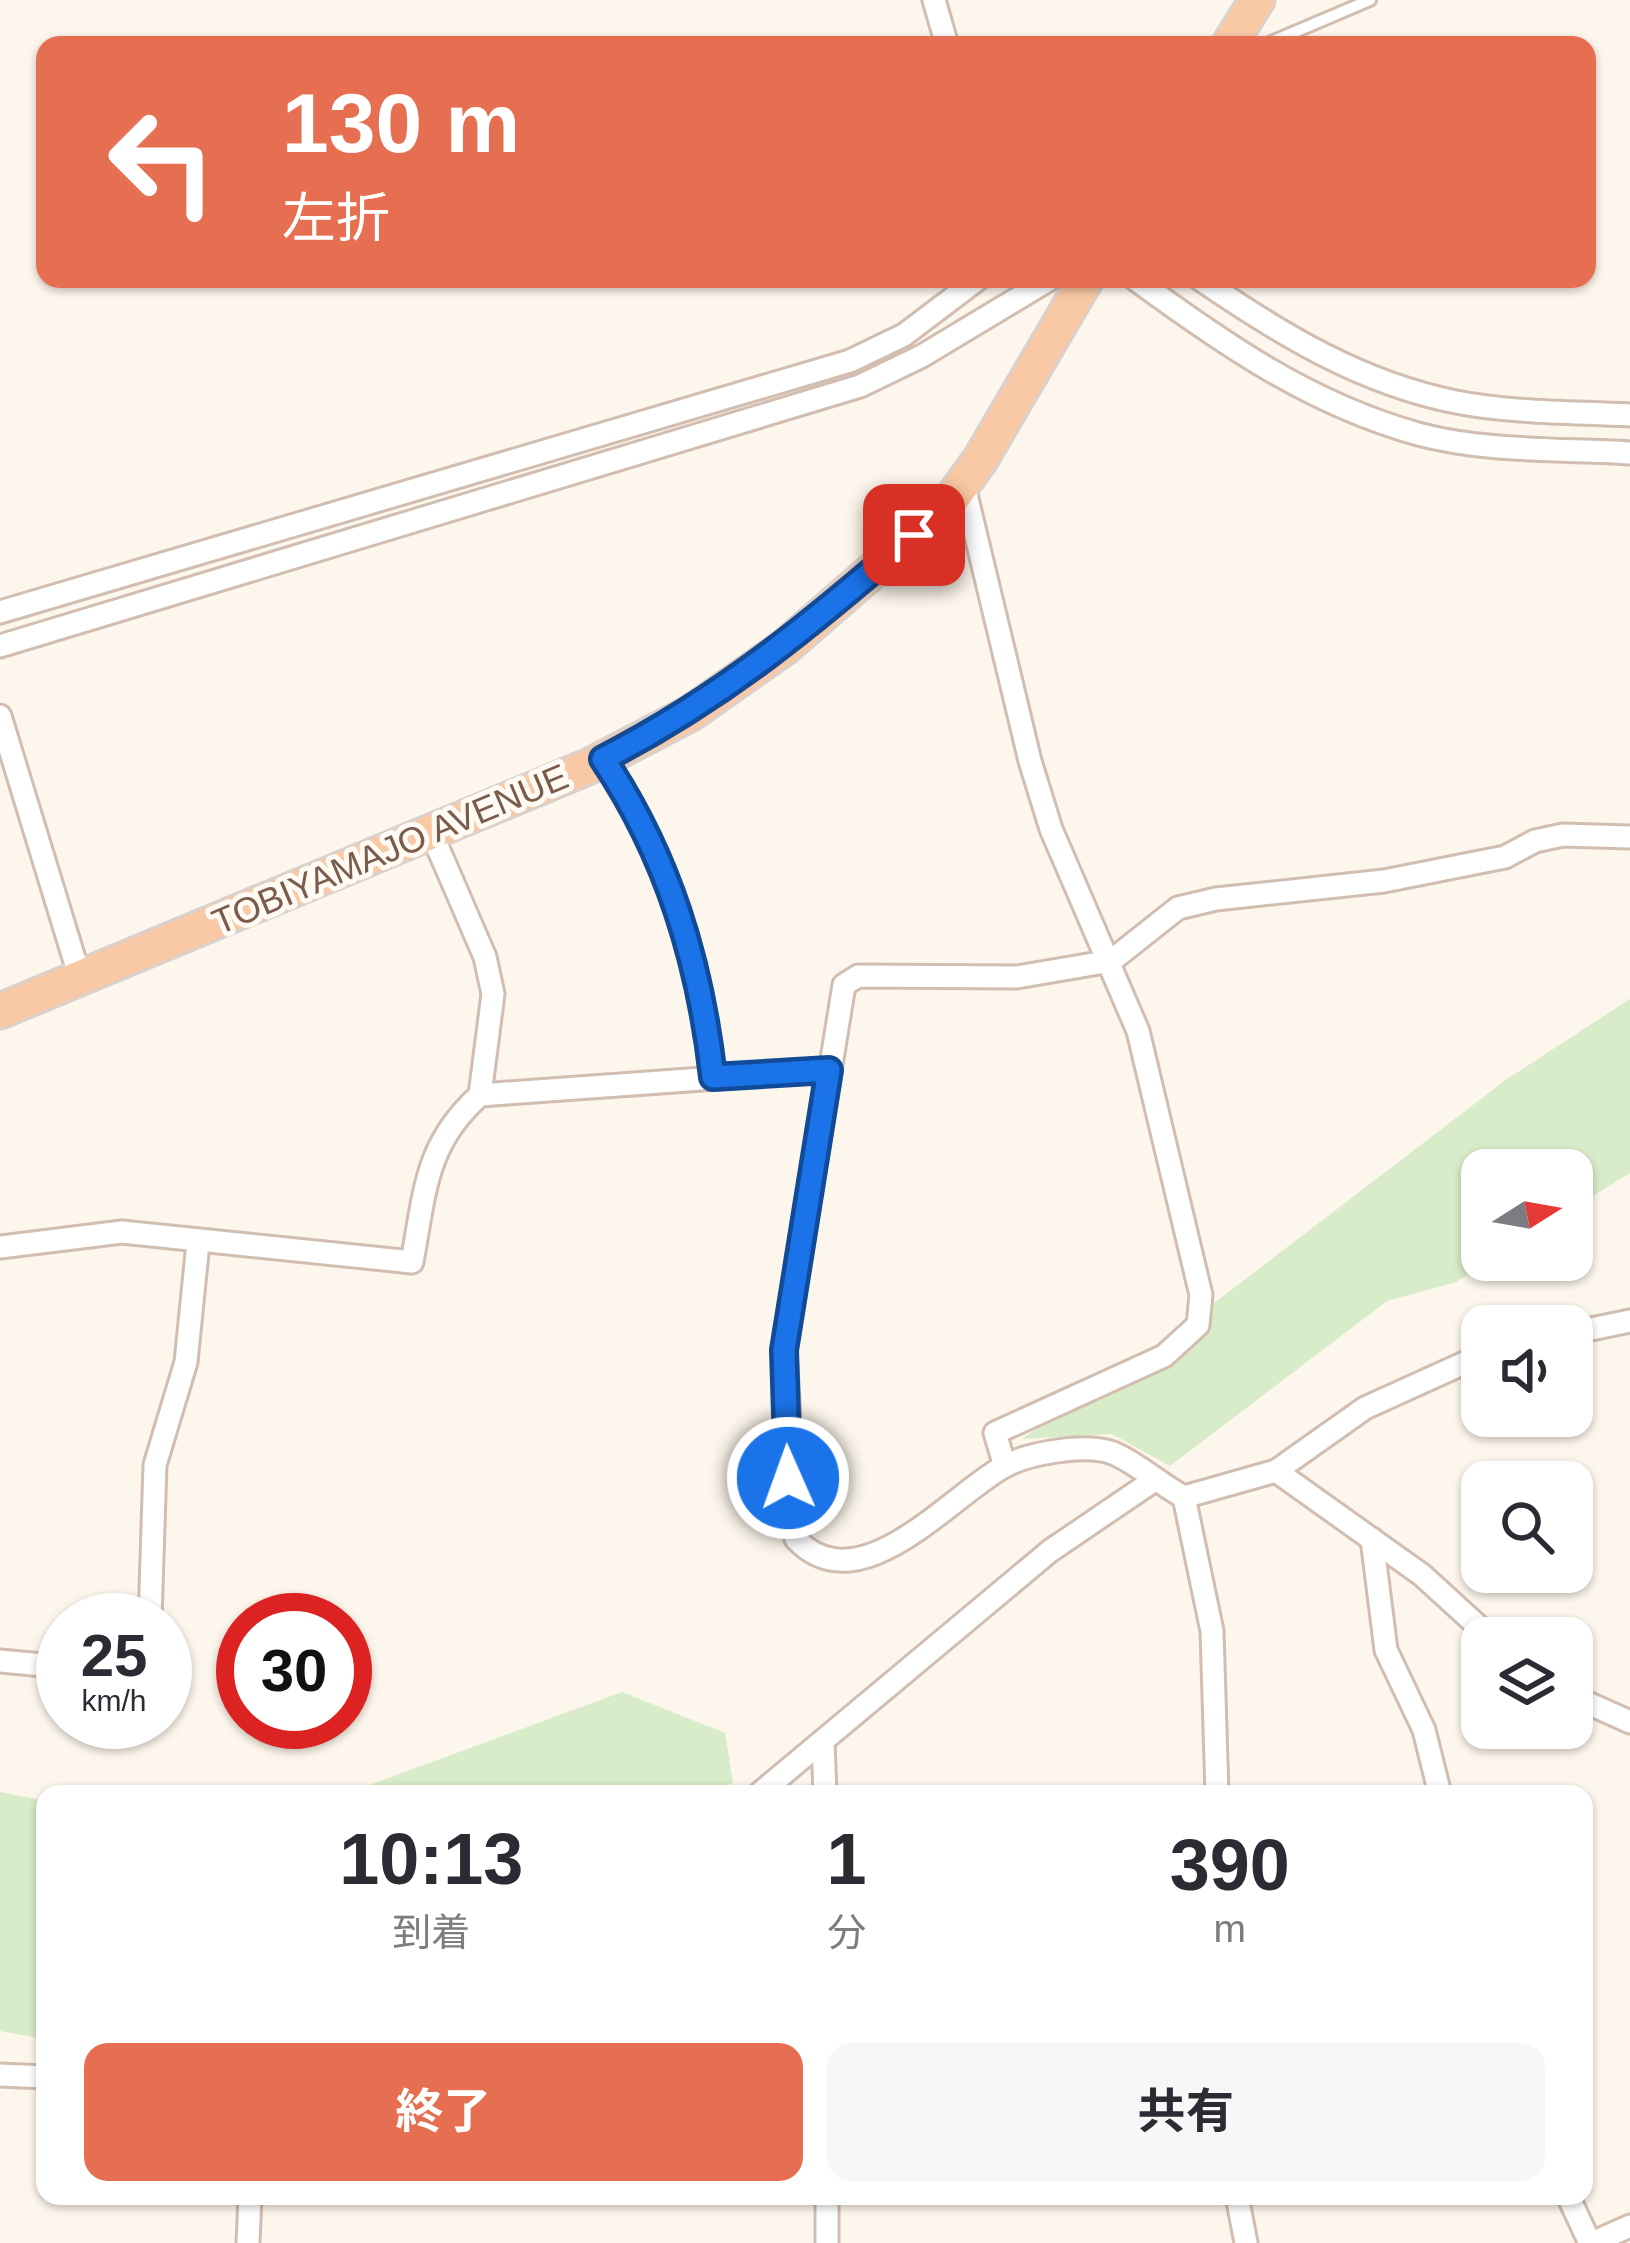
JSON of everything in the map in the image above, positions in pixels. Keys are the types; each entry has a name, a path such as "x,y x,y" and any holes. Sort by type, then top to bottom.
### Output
{"highway":[{"path":"1234,36 1257,0"},
{"name":"TOBIYAMAJO AVENUE","path":"0,1011 603,759 691,713 784,647 964,486 1081,288"}],"street":[{"path":"934,0 944,36"},
{"path":"0,612 850,361 904,335 966,288"},
{"path":"0,646 860,386 922,356 1021,288"},
{"path":"1147,288 1240,356 1345,409 1422,435 1630,453"},
{"path":"1214,288 1308,348 1398,386 1510,409 1630,415"},
{"path":"964,486 1037,784 1138,1031 1201,1295 1198,1325 1163,1356 994,1433 1005,1466"},
{"path":"0,716 80,978"},
{"path":"603,759 656,850 696,963 713,1077"},
{"path":"431,832 485,957 493,994 480,1095"},
{"path":"1461,1365 1366,1408 1276,1471 1184,1497 1112,1453 1042,1455 1005,1466 883,1550 835,1564 813,1557 796,1539 784,1350 844,985 857,976 1017,977 1111,961 1178,908 1197,903 1384,881 1505,857 1535,841 1563,835 1630,837"},
{"path":"0,1247 122,1232 412,1262 430,1165 447,1124 480,1095 829,1070"},
{"path":"151,1593 155,1465 186,1362 198,1243"},
{"path":"1593,1329 1630,1321"},
{"path":"1276,1471 1422,1575 1467,1617"},
{"path":"770,1785 1050,1551 1153,1481"},
{"path":"1184,1497 1212,1630 1217,1785"},
{"path":"1372,1539 1386,1650 1424,1730 1438,1785"},
{"path":"0,1661 36,1664"},
{"path":"1593,1705 1630,1722"},
{"path":"823,1741 825,1785"},
{"path":"0,2075 36,2077"},
{"path":"248,2243 250,2205"},
{"path":"827,2205 827,2243"},
{"path":"1239,2205 1246,2243"},
{"path":"1572,2205 1591,2243 1630,2226"}],"lane":[{"path":"1285,36 1370,0"}],"green space":[{"path":"1630,999 1630,1173 1593,1196 1593,1149 1461,1149 1461,1279 1387,1301 1170,1466 1112,1434 1022,1439 1175,1333 1507,1079"},
{"path":"622,1692 725,1733 733,1783 725,1785 369,1785"},
{"path":"0,1792 36,1799 36,2037 0,2031"}],"route":[{"path":"788,1478 784,1350 829,1070 713,1077 696,963 656,850 603,759 691,713 784,647 914,535"}]}
